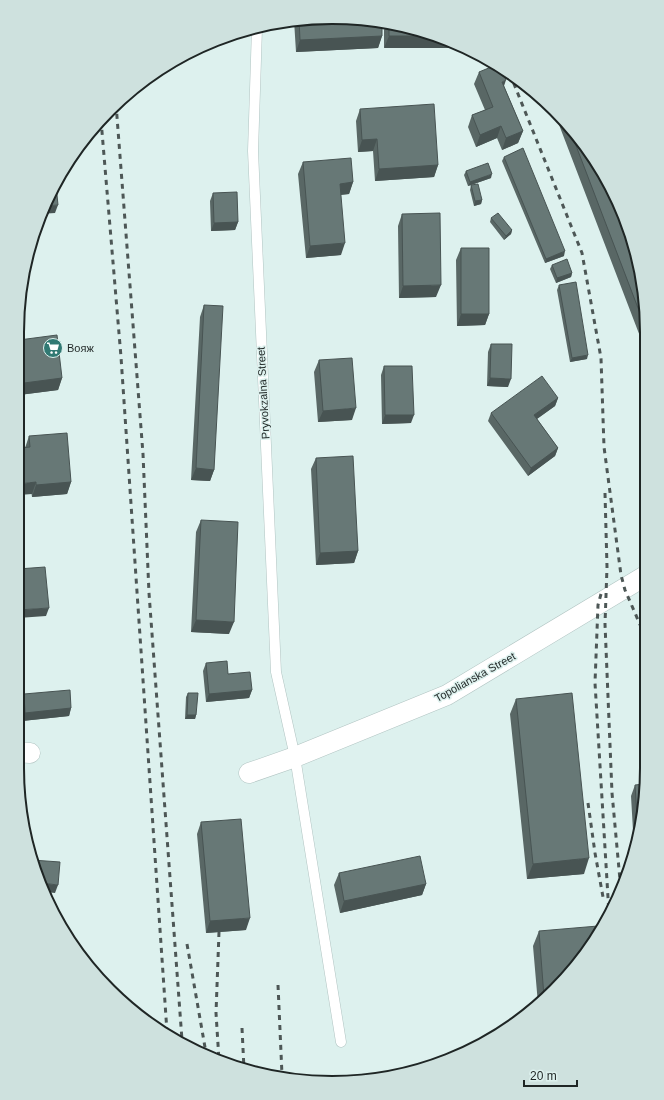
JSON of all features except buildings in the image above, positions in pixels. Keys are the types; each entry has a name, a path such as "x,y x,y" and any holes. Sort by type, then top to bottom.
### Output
{"street":[{"name":"Topolianska Street","path":"249,773 295,757 447,695 640,579"}],"lane":[{"name":"Pryvokzalna Street","path":"257,33 252,151 276,672 295,757 341,1042"}],"railway":[{"path":"514,84 582,253 601,358 604,447 621,575 625,590 640,624"},
{"path":"117,112 143,454 149,593 182,1037"},
{"path":"102,127 121,357 167,1028"},
{"path":"605,493 607,567 605,624 612,793 620,878"},
{"path":"601,594 598,605 595,683 608,903"},
{"path":"588,803 603,897"},
{"path":"219,932 216,1013 219,1055"},
{"path":"187,944 205,1049"},
{"path":"278,985 282,1071"},
{"path":"242,1028 244,1063"}],"place":[{"name":"Вояж","path":"53,348"}]}
